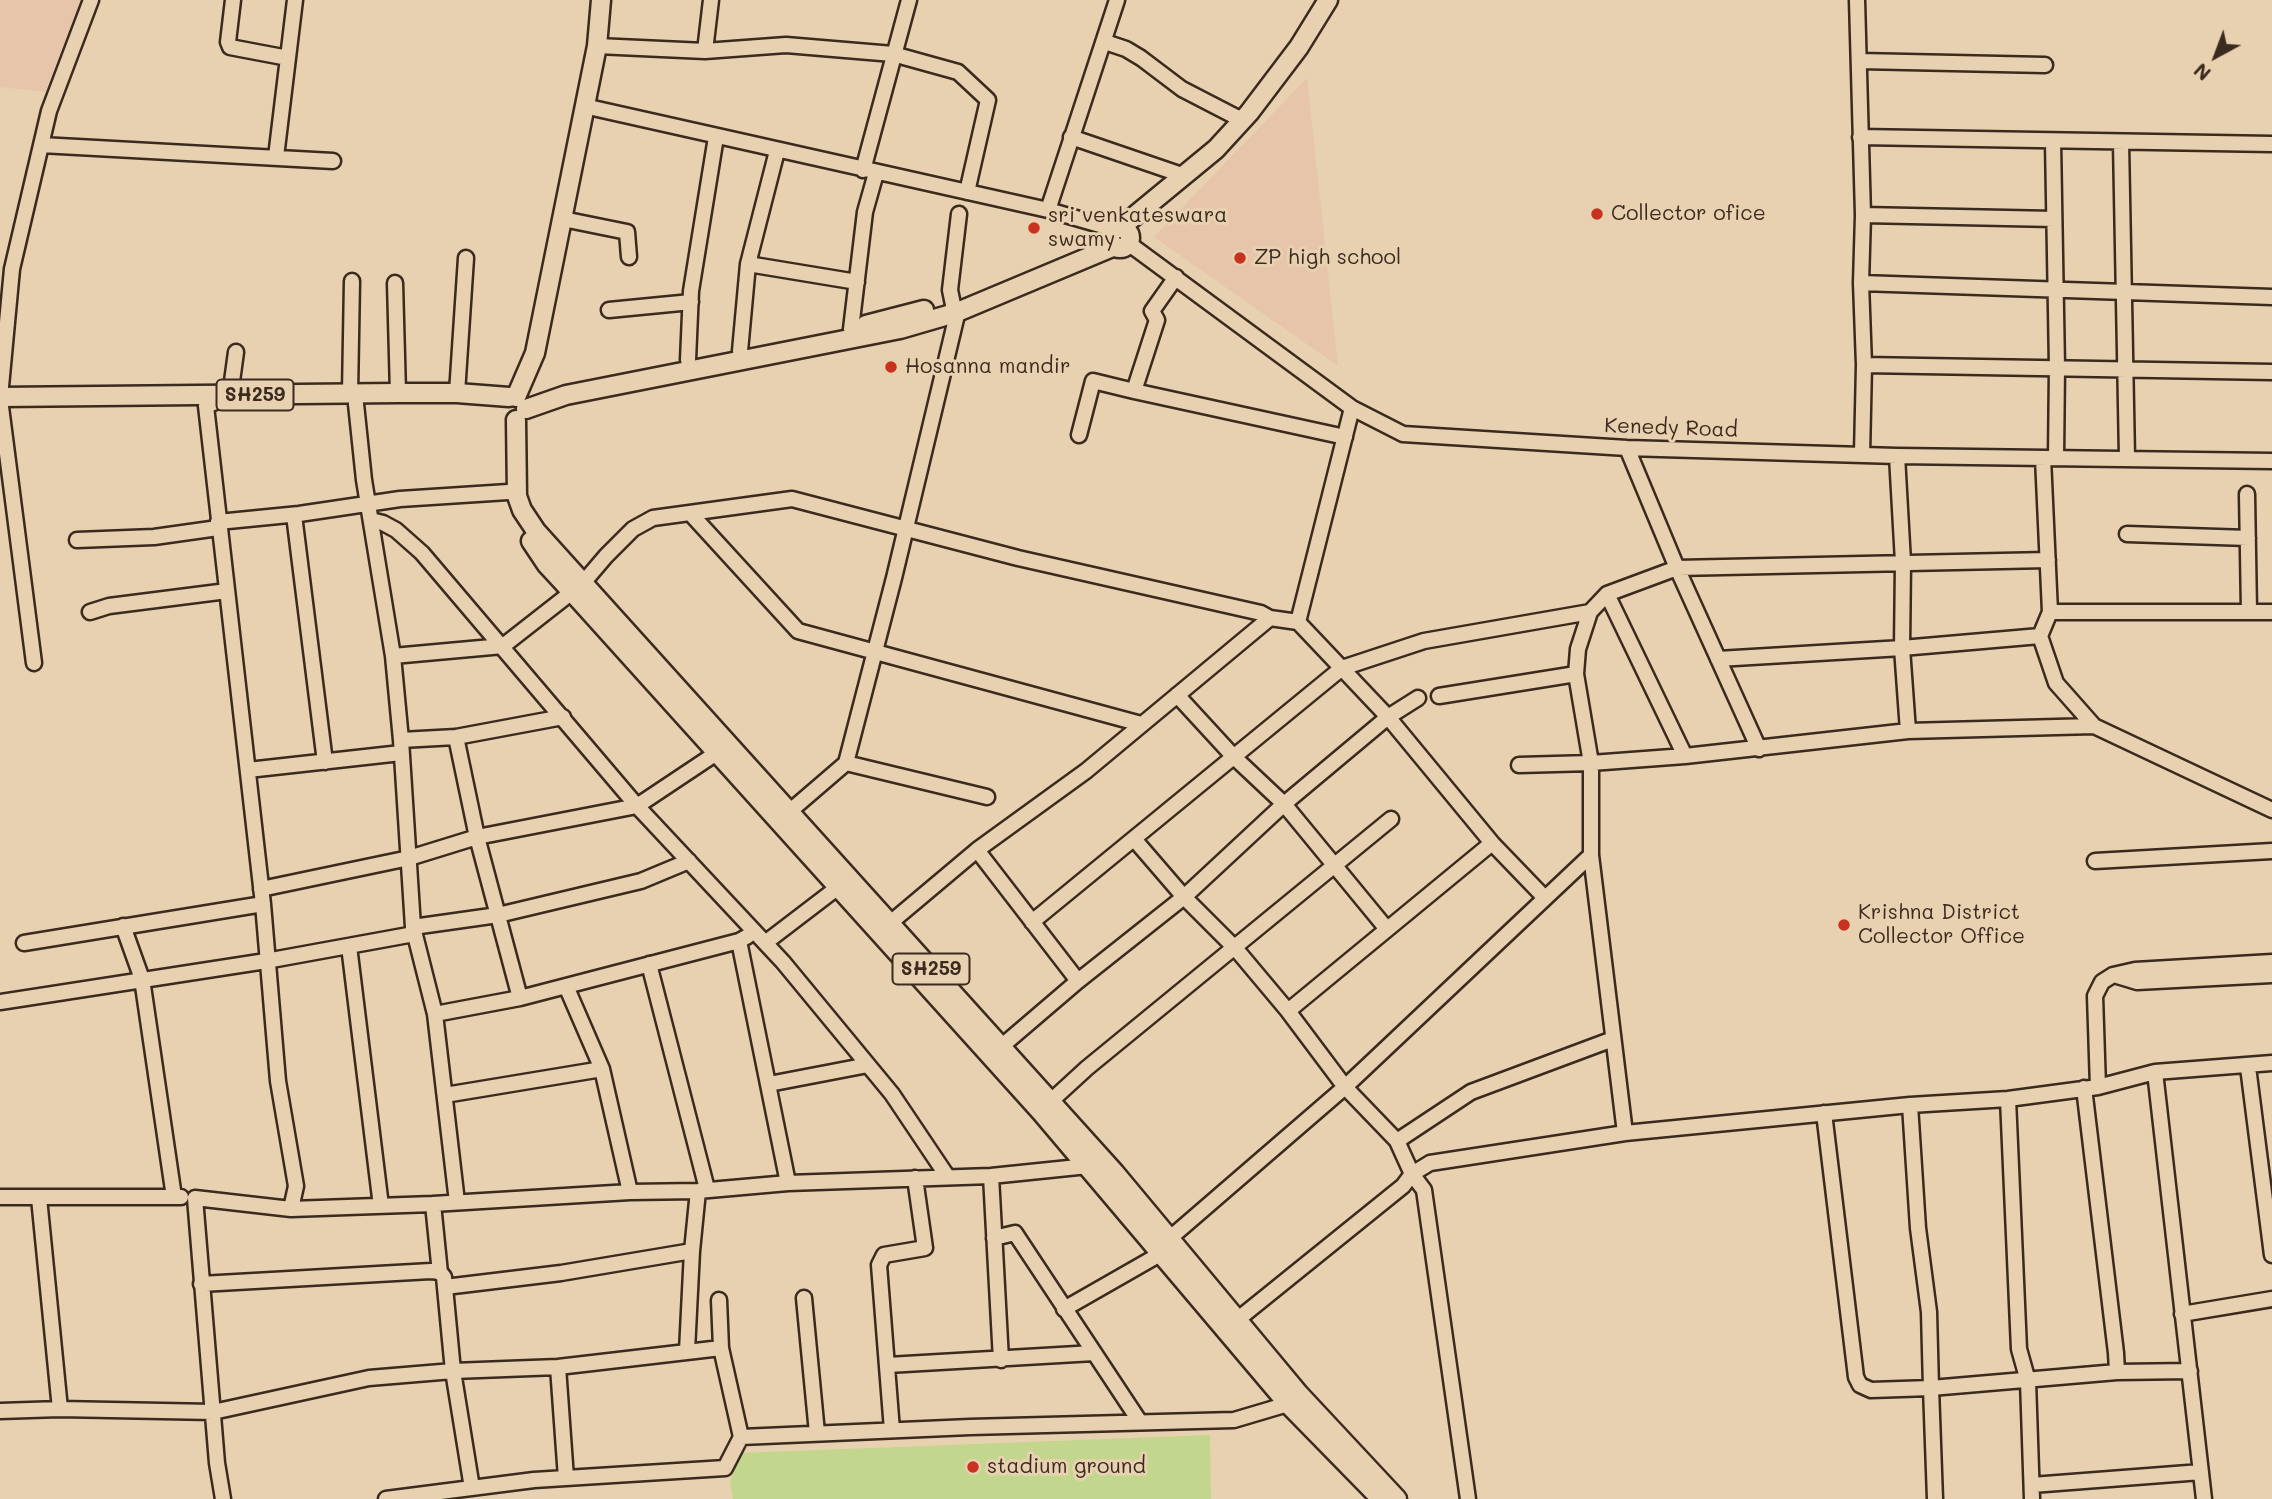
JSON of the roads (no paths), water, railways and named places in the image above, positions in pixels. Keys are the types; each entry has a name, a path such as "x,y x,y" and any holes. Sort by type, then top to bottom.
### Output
{"main road":[{"path":"515,406 535,353 597,46 601,0"},
{"path":"515,406 900,329 1118,237 1216,149 1242,120 1299,47 1328,0"},
{"path":"515,406 562,385 953,308"},
{"name":"SH259","path":"0,402 206,406 353,399 398,393 457,393 515,406"},
{"name":"SH259","path":"0,402 230,396 457,401 515,406"},
{"name":"SH259","path":"515,406 508,492 511,510 547,565 577,588 789,812 889,924 1165,1246 1288,1404 1381,1499"},
{"name":"SH259","path":"515,406 519,503 577,588 837,888 994,1049 1051,1101 1094,1162"},
{"name":"SH259","path":"1165,1246 1237,1320 1299,1394 1397,1499"}],"street":[{"path":"34,663 0,402 12,269 49,111 91,0"},
{"path":"233,0 228,42 230,47 288,58"},
{"path":"276,158 295,0"},
{"path":"705,51 712,0"},
{"path":"851,329 870,171 893,54 909,0"},
{"path":"1048,210 1117,0"},
{"path":"1857,0 1863,215 1862,454"},
{"path":"1105,42 1126,49 1182,89 1242,120"},
{"path":"597,46 705,51 786,45 893,54 958,72 988,100 967,192"},
{"path":"1860,61 2045,65"},
{"name":"Kenedy Road","path":"584,106 1048,210 1118,237 1352,408 1403,434 1627,448 1897,456 2272,461"},
{"path":"688,360 691,302 716,137"},
{"path":"1071,137 1185,176"},
{"path":"1860,137 2272,144"},
{"path":"2053,142 2057,367 2050,458 2050,612 2040,636 2056,683 2094,726 2272,810"},
{"path":"2121,143 2127,458"},
{"path":"41,145 333,161"},
{"path":"740,351 748,264 777,151"},
{"path":"789,812 846,763 956,319 950,290 959,214"},
{"path":"1863,215 2054,219"},
{"path":"563,219 608,223 627,232 629,257"},
{"path":"457,393 466,258"},
{"path":"748,264 857,282"},
{"path":"1134,391 1157,320 1152,311 1176,277"},
{"path":"352,281 353,399 393,656 414,931 435,1014 457,1202"},
{"path":"396,282 398,393"},
{"path":"1861,283 2272,297"},
{"path":"609,310 691,302"},
{"path":"236,352 230,396 206,406 263,904 278,1081 296,1186 292,1209"},
{"path":"1864,365 2272,372"},
{"path":"1079,435 1093,381 1345,438"},
{"path":"1298,622 1352,408"},
{"path":"1627,448 1677,568 1759,749"},
{"path":"1897,456 1903,562 1902,649 1908,731"},
{"path":"77,540 154,537 368,503 508,492"},
{"path":"2247,494 2249,611"},
{"path":"393,656 503,646 577,588 633,529 653,518 792,499 1018,558 1261,613 1270,618 1298,622 1388,717 1492,843 1544,897"},
{"path":"690,513 798,631 1141,724"},
{"path":"293,515 325,762"},
{"path":"371,520 396,530 413,544 503,646 637,806 765,943 892,1094 947,1176"},
{"path":"2127,534 2248,538"},
{"path":"1625,1133 1591,855 1591,764 1576,674 1578,649 1590,612 1607,594 1677,568 2048,560"},
{"path":"90,612 109,606 227,591"},
{"path":"1607,594 1685,756"},
{"path":"1032,922 1342,668 1424,641 1590,612"},
{"path":"2050,612 2272,612"},
{"path":"889,924 977,850 1087,771 1270,618"},
{"path":"1718,659 1902,649 2040,636"},
{"path":"1439,696 1576,674"},
{"path":"1177,695 1234,757 1284,804 1386,928"},
{"path":"994,1049 1184,897 1284,804 1388,717 1418,698"},
{"path":"248,770 325,762 563,717"},
{"path":"1519,765 1591,764 1685,756 1908,731 2094,726"},
{"path":"456,737 477,837 520,998"},
{"path":"261,888 409,858 477,837 637,806 718,752"},
{"path":"846,763 987,797"},
{"path":"1051,1101 1087,1068 1391,819"},
{"path":"1134,839 1184,897 1236,948 1345,1087 1397,1141 1412,1174 1424,1191 1468,1499"},
{"path":"1288,1011 1492,843"},
{"path":"977,850 1078,981"},
{"path":"2095,861 2272,851"},
{"path":"1064,1309 1165,1246 1345,1087 1591,855"},
{"path":"0,1002 349,946 498,915 641,881 689,862"},
{"path":"765,943 837,888"},
{"path":"24,943 263,904"},
{"path":"123,926 142,979 174,1197"},
{"path":"435,1014 520,998 739,941 755,932"},
{"path":"739,941 789,1183"},
{"path":"349,946 381,1206"},
{"path":"2117,1372 2091,1087 2095,996 2102,982 2113,975 2135,970 2272,962"},
{"path":"649,964 702,1190 692,1251 687,1351"},
{"path":"2113,975 2137,982 2272,975"},
{"path":"566,986 602,1069 630,1192"},
{"path":"1397,1141 1471,1092 1613,1039"},
{"path":"1237,1320 1403,1186 1412,1174 1430,1163 1625,1133 1910,1105 2008,1099 2091,1087 2155,1072 2248,1067 2272,1063"},
{"path":"769,1084 868,1065"},
{"path":"2248,1067 2272,1255"},
{"path":"445,1095 602,1069"},
{"path":"2155,1072 2204,1499"},
{"path":"2008,1099 2020,1349 2028,1381 2032,1492 2202,1472"},
{"path":"1910,1105 1918,1228 1929,1312 1935,1499"},
{"path":"1824,1113 1856,1377 1860,1385 1871,1390 1931,1388 2117,1372 2190,1371"},
{"path":"0,1197 174,1197 292,1209 702,1190 789,1183 991,1176 1094,1162"},
{"path":"991,1176 1002,1360"},
{"path":"892,1430 879,1265 884,1255 925,1248 915,1178"},
{"path":"40,1198 60,1409"},
{"path":"195,1198 223,1499"},
{"path":"433,1204 440,1273"},
{"path":"994,1238 1015,1233 1140,1422"},
{"path":"445,1287 561,1273 692,1251"},
{"path":"201,1284 431,1270 440,1273 444,1277 453,1371 472,1488"},
{"path":"804,1298 817,1433"},
{"path":"2182,1314 2272,1299"},
{"path":"386,1499 566,1478 725,1468 741,1437 721,1349 719,1300"},
{"path":"0,1411 60,1409 213,1412 369,1378 453,1371 558,1367 721,1349"},
{"path":"888,1365 1094,1353"},
{"path":"558,1367 566,1478"},
{"path":"741,1437 1234,1420 1288,1404"},
{"path":"516,1483 517,1499"}],"place":[{"name":"Collector ofice","path":"1597,214"},
{"name":"sri venkateswara swamy","path":"1034,228"},
{"name":"ZP high school","path":"1240,258"},
{"name":"Hosanna mandir","path":"891,367"},
{"name":"Krishna District Collector Office","path":"1844,925"},
{"name":"stadium ground","path":"973,1467"}]}
